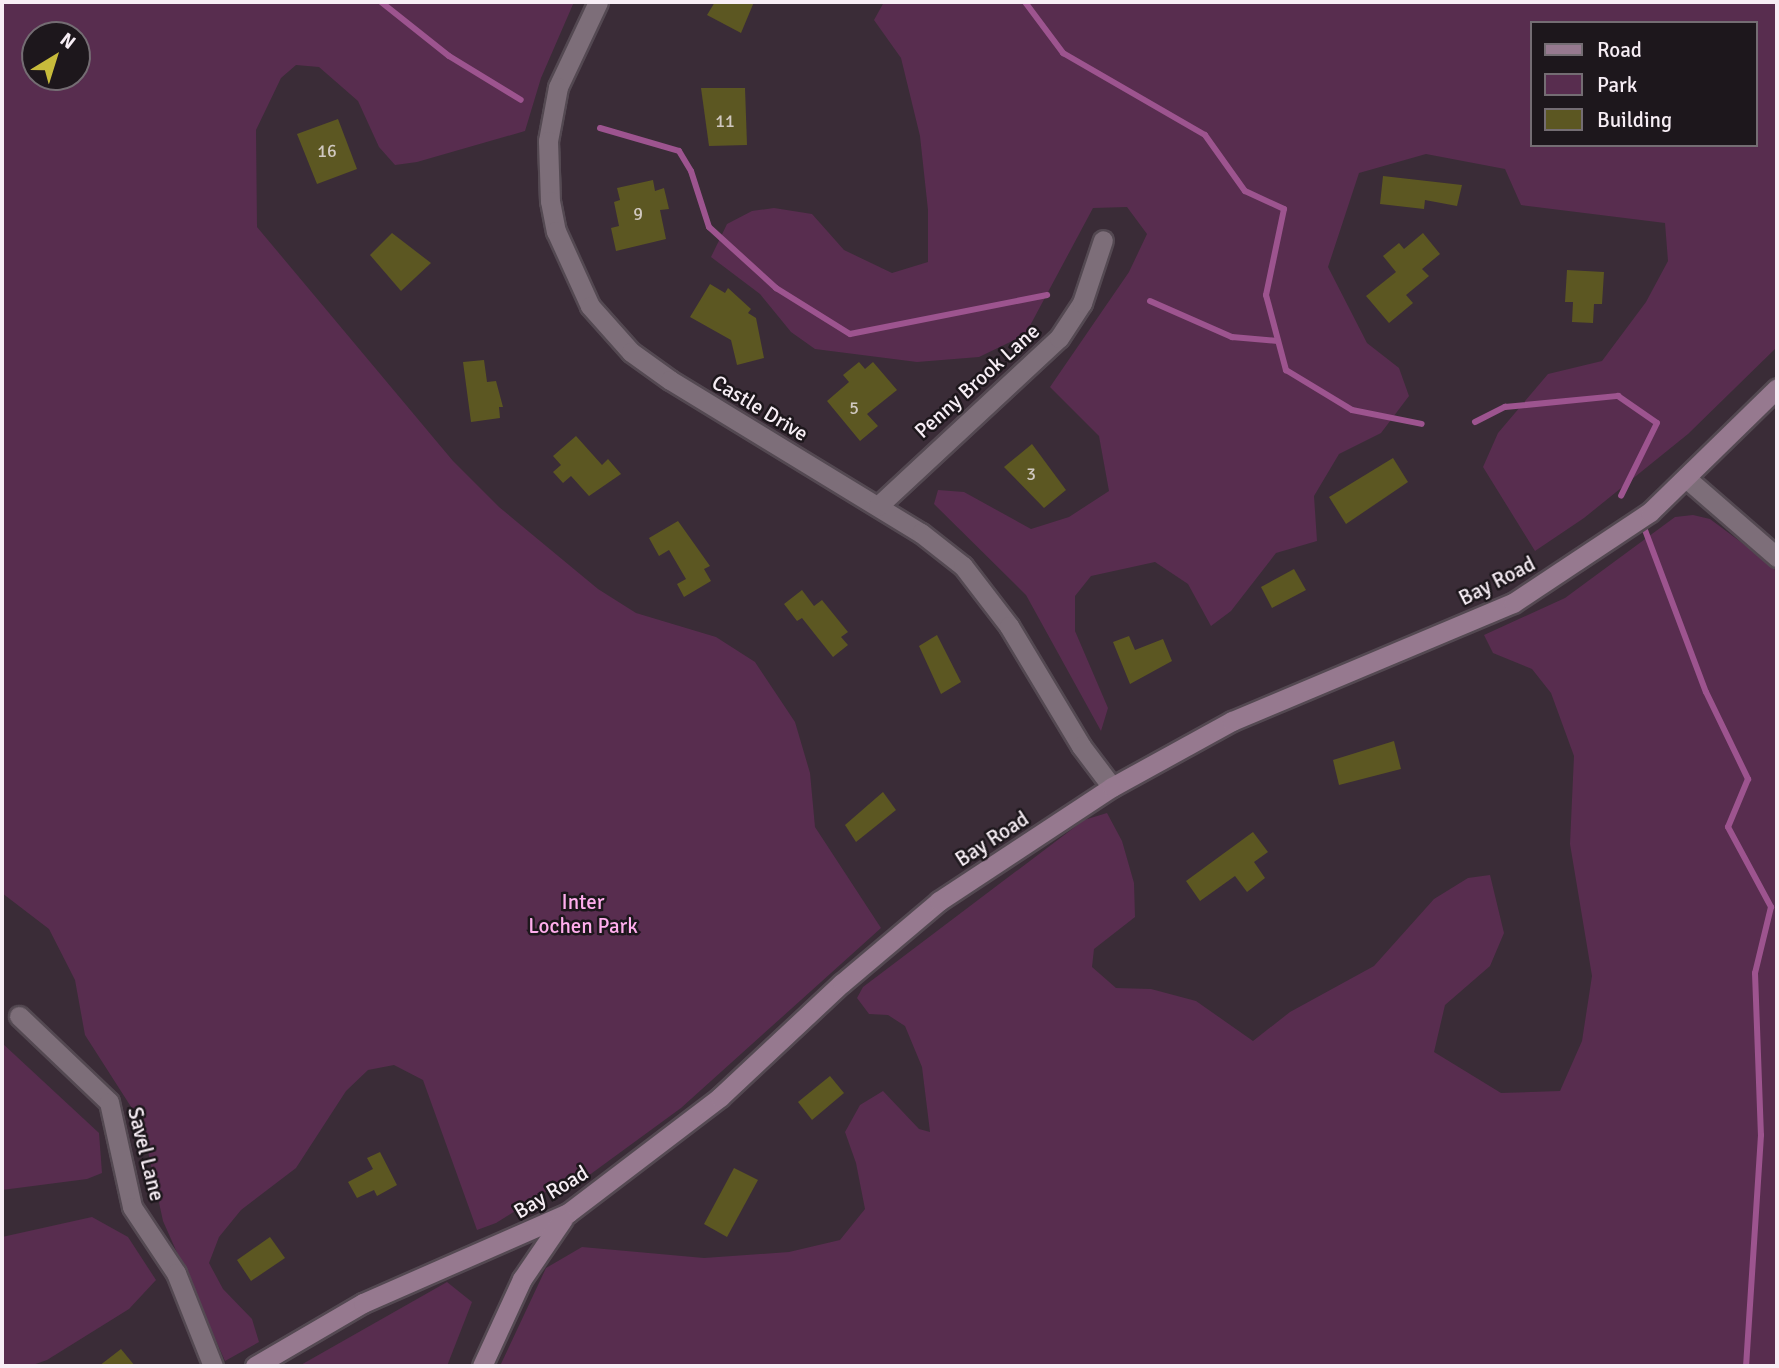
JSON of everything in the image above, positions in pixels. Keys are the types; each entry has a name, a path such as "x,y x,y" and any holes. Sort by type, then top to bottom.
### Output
{"main road":[{"name":"Bay Road","path":"255,1366 363,1303 568,1213 720,1097 842,983 939,901 1112,787 1232,721 1513,603 1602,546 1686,478 1777,388"},
{"path":"482,1366 522,1279 568,1213"}],"street":[{"name":"Castle Drive","path":"598,2 558,86 548,141 550,201 577,284 631,352 935,542 973,576 1009,626 1081,746 1112,787"},
{"name":"Penny Brook Lane","path":"878,506 1059,338 1082,303 1103,240"},
{"path":"1686,478 1777,557"},
{"name":"Savel Lane","path":"19,1016 109,1102 132,1207 176,1273 213,1366"}],"green space":[{"name":"Inter Lochen Park","path":"2,2 574,2 541,78 525,131 417,162 395,165 379,147 358,101 319,67 296,65 281,78 256,130 257,227 453,461 499,507 598,589 636,613 716,637 755,662 795,722 810,773 815,827 881,928 681,1108 562,1195 552,1188 496,1223 477,1230 423,1080 394,1065 368,1070 346,1091 296,1168 241,1210 219,1237 209,1263 223,1289 252,1319 259,1342 225,1361 163,1221 142,1124 85,1035 75,980 49,929 2,893"},
{"path":"884,2 1777,2 1777,347 1688,434 1584,518 1535,551 1483,467 1498,433 1548,374 1602,361 1646,302 1668,261 1665,223 1521,205 1505,169 1426,154 1359,173 1328,267 1367,343 1399,368 1409,396 1381,433 1339,454 1314,496 1317,541 1276,553 1231,611 1211,626 1188,584 1155,562 1091,576 1075,596 1075,631 1108,708 1101,731 1026,595 934,504 938,490 964,492 1031,529 1069,517 1109,491 1099,436 1050,387 1129,272 1147,234 1127,207 1093,208 1025,335 979,357 917,362 815,349 791,332 760,294 711,257 727,224 752,211 774,208 812,214 844,250 892,273 928,262 928,210 920,136 901,58 874,20"},
{"path":"1693,515 1710,519 1773,566 1777,575 1777,1366 500,1366 546,1268 582,1247 704,1258 789,1252 840,1240 865,1209 856,1163 845,1132 860,1105 883,1091 919,1129 930,1132 922,1067 905,1026 888,1015 869,1014 857,998 863,987 1084,820 1107,813 1122,841 1134,883 1135,917 1094,949 1092,967 1116,988 1151,989 1196,1001 1253,1041 1290,1012 1374,966 1434,899 1468,878 1490,875 1504,933 1490,966 1445,1005 1434,1052 1501,1093 1560,1091 1582,1041 1592,976 1570,844 1574,756 1551,693 1532,669 1493,653 1484,635 1565,598 1675,517"},
{"path":"2,1043 99,1133 102,1173 87,1179 2,1190"},
{"path":"92,1217 128,1237 156,1280 129,1309 47,1360 30,1366 2,1366 2,1237"},
{"path":"447,1282 472,1302 447,1366 299,1366"}],"building":[{"path":"715,2 754,2 741,33 707,15"},
{"path":"701,88 745,88 747,145 709,146"},
{"path":"338,119 357,169 317,184 297,134"},
{"path":"1383,176 1462,185 1457,206 1425,200 1424,209 1380,204"},
{"path":"653,180 655,191 664,188 669,209 660,210 666,239 616,251 611,228 619,226 614,202 620,200 617,188"},
{"path":"392,233 431,263 401,291 370,255"},
{"path":"1423,233 1440,254 1422,269 1429,276 1406,295 1413,303 1389,323 1366,296 1396,272 1383,256 1399,243 1404,249"},
{"path":"1567,270 1604,272 1602,304 1594,304 1593,323 1572,322 1573,302 1565,302"},
{"path":"710,284 725,293 728,288 751,309 748,313 756,318 764,358 737,365 731,340 690,317"},
{"path":"484,360 487,382 496,381 503,407 499,407 500,418 471,422 463,362"},
{"path":"859,362 865,369 873,362 897,390 867,414 878,426 860,441 827,401 849,382 843,375"},
{"path":"576,436 602,465 608,459 621,474 589,496 571,476 563,483 553,472 561,465 553,456"},
{"path":"1032,444 1066,490 1044,508 1004,467"},
{"path":"1393,458 1408,482 1346,524 1329,497"},
{"path":"678,521 710,566 704,569 711,581 684,597 677,584 686,579 669,550 659,556 649,538"},
{"path":"1294,569 1306,590 1272,608 1261,587"},
{"path":"802,590 814,606 822,600 848,632 841,637 848,645 833,657 802,618 797,621 784,604"},
{"path":"937,635 961,682 941,694 919,646"},
{"path":"1129,636 1135,650 1163,639 1172,661 1130,684 1113,642"},
{"path":"1394,741 1401,769 1339,785 1333,760"},
{"path":"883,792 896,810 856,842 845,825"},
{"path":"1253,832 1268,852 1254,862 1265,878 1247,892 1235,876 1200,901 1186,881"},
{"path":"830,1076 844,1093 812,1120 798,1102"},
{"path":"380,1152 397,1185 377,1196 374,1190 357,1198 348,1182 373,1169 367,1158"},
{"path":"734,1168 758,1180 727,1237 704,1224"},
{"path":"270,1237 285,1258 251,1281 237,1260"},
{"path":"121,1349 135,1366 99,1366"}],"waterway":[{"path":"381,2 449,56 521,100"},
{"path":"1025,2 1063,53 1205,135 1245,191 1284,209 1266,295 1286,370 1352,410 1422,424"},
{"path":"600,128 679,151 691,171 709,227 776,288 850,334 1047,295"},
{"path":"1150,301 1232,337 1278,341"},
{"path":"1475,422 1505,407 1618,396 1657,423 1621,496"},
{"path":"1645,530 1706,692 1748,779 1728,827 1771,907 1755,973 1761,1135 1746,1366"}]}
